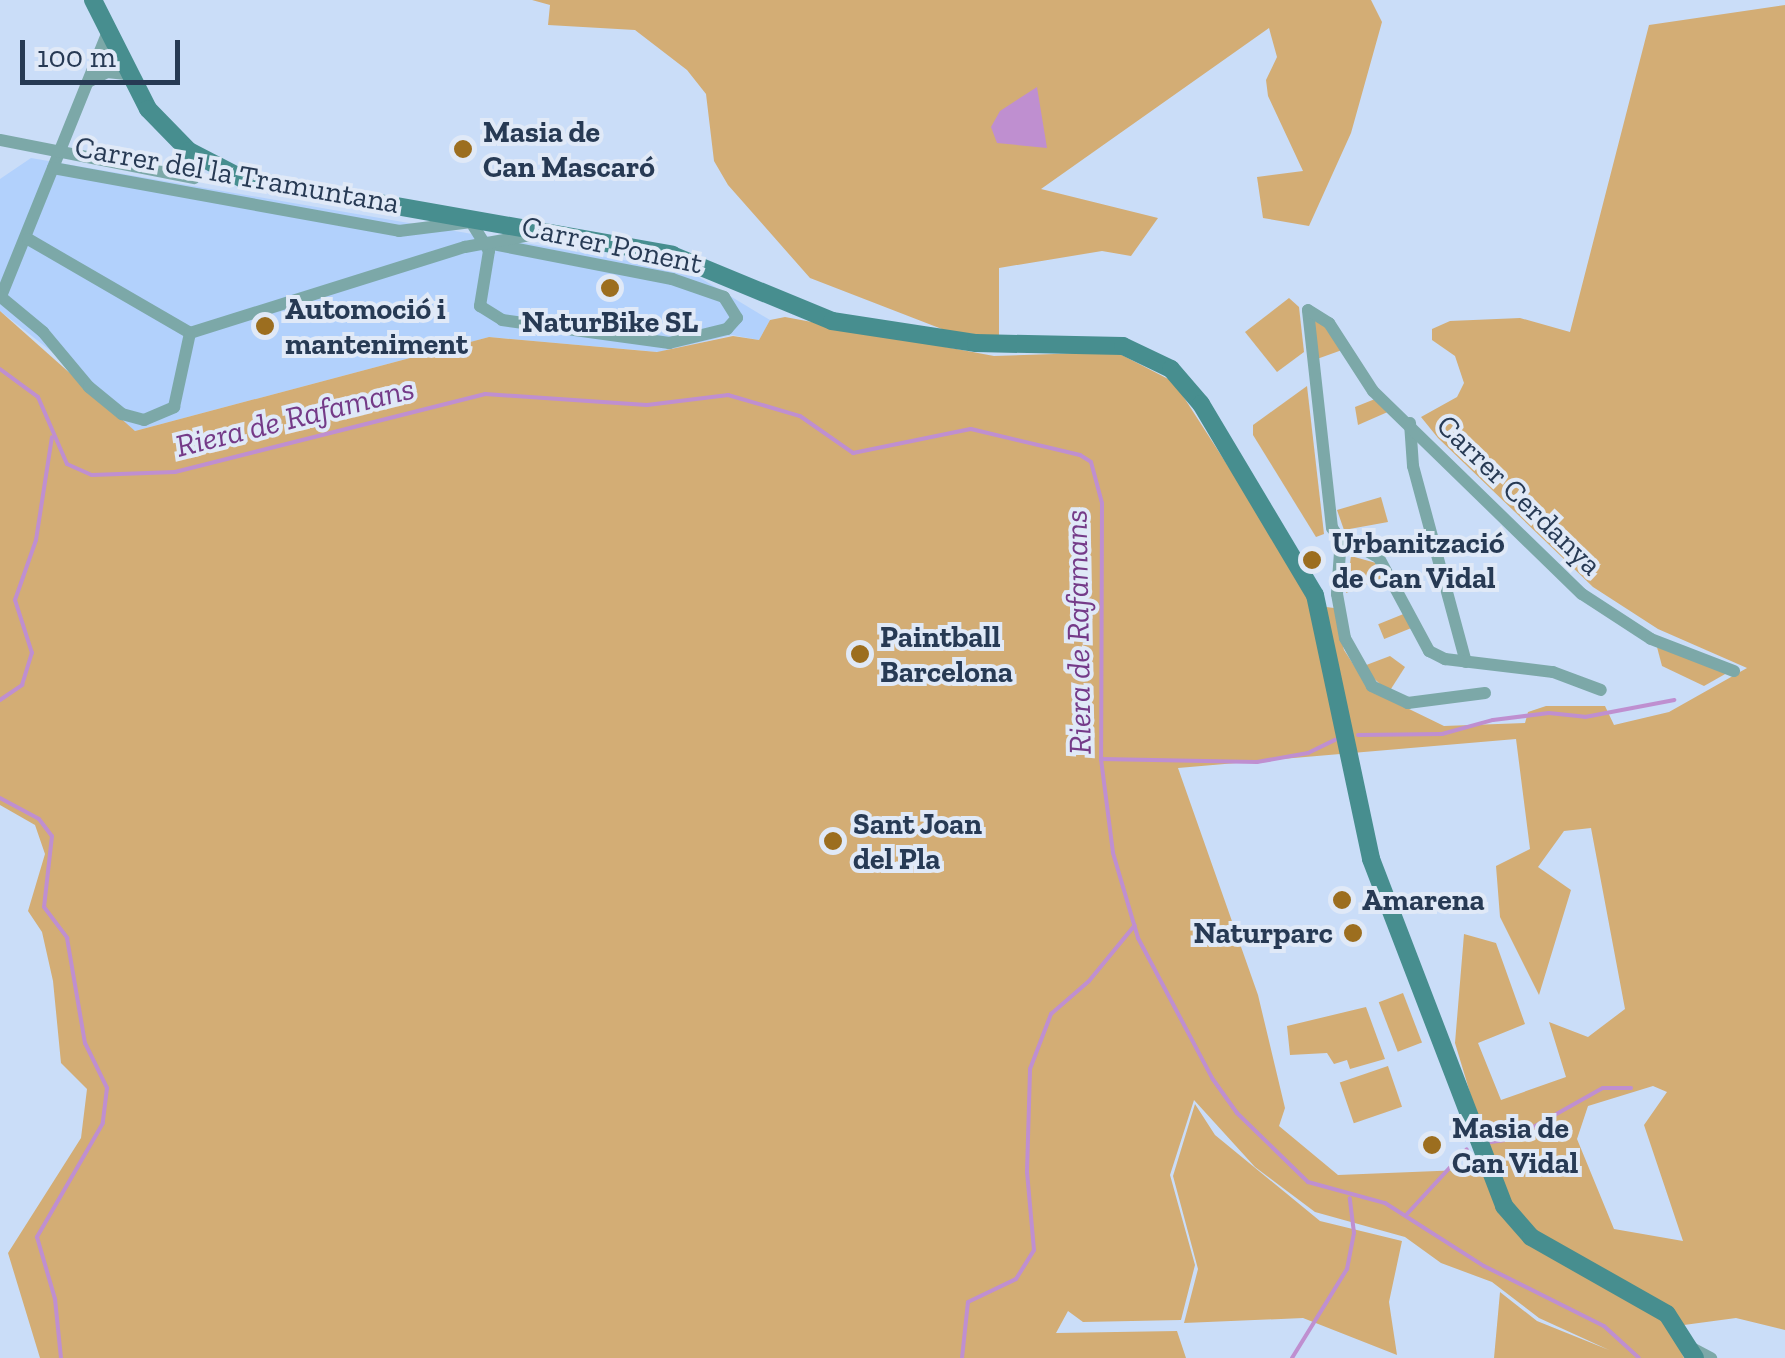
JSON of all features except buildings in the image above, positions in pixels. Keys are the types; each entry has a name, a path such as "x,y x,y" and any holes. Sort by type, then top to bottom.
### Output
{"main road":[{"path":"93,0 126,74 170,134 242,179 685,259 832,321 976,342 1099,344 1145,352 1171,368 1201,404 1316,600 1371,859 1504,1206 1542,1244 1667,1314 1693,1353"}],"street":[{"path":"28,239 190,333 174,407 156,419 122,414 1,297 28,239 55,161 108,34"},
{"path":"85,86 107,72 126,74"},
{"path":"0,140 55,161 194,178"},
{"name":"Carrer del la Tramuntana","path":"55,161 399,231 472,222"},
{"name":"Carrer Ponent","path":"472,222 486,243 480,306 488,316 669,343 728,329 737,318 724,297 672,279 486,243"},
{"path":"399,231 422,242 418,262"},
{"name":"Carrer Ponent","path":"190,333 418,262 486,243 543,233"},
{"name":"Carrer Cerdanya","path":"1345,547 1332,528 1308,310 1328,323 1365,382 1582,594 1651,639 1734,671"},
{"path":"1410,424 1412,466 1466,662"},
{"path":"1485,693 1408,703 1382,694 1354,660 1338,599 1336,577 1345,547 1361,547 1390,571 1429,651 1466,662 1566,675 1601,690"},
{"path":"1316,600 1336,577"},
{"path":"1316,600 1338,599"},
{"path":"1693,1353 1711,1358"}],"shaded area":[{"path":"532,0 1371,0 1382,22 1351,133 1309,226 1263,218 1257,177 1303,171 1268,96 1266,80 1277,57 1269,28 1041,189 1158,218 1131,256 1102,251 999,268 999,337 947,331 810,278 728,185 714,161 706,94 687,70 635,30 548,25 550,5"},
{"path":"1785,5 1785,1330 1736,1318 1669,1327 1684,1358 1494,1358 1500,1292 1537,1321 1609,1350 1539,1318 1492,1282 1441,1263 1405,1237 1315,1212 1255,1167 1194,1100 1170,1175 1195,1265 1181,1320 1083,1322 1068,1311 1056,1333 1177,1331 1186,1358 40,1358 8,1253 81,1138 87,1089 61,1063 53,981 42,932 28,911 45,854 35,825 0,805 0,311 135,431 489,337 657,352 733,336 759,340 770,320 785,317 994,356 1116,352 1174,382 1318,606 1334,608 1344,650 1370,690 1444,726 1525,723 1528,712 1546,706 1605,706 1614,725 1669,712 1747,668 1658,629 1593,587 1421,417 1457,397 1464,383 1455,356 1432,340 1432,329 1450,321 1520,318 1570,332 1649,25","holes":["1516,739 1530,849 1496,866 1500,917 1539,995 1571,890 1538,867 1564,831 1591,828 1625,1009 1588,1037 1549,1022 1566,1077 1501,1100 1478,1043 1525,1024 1496,943 1464,934 1455,1043 1490,1159 1462,1170 1338,1175 1279,1126 1285,1108 1258,995 1178,768","1653,1086 1667,1092 1644,1125 1683,1241 1614,1229 1577,1139 1588,1106"]},
{"path":"1037,87 1047,148 997,143 991,127 1000,111"},
{"path":"31,158 647,264 697,276 770,320 759,340 732,335 659,352 489,337 135,431 88,394 61,359 0,311 0,179"},
{"path":"1289,298 1299,307 1304,352 1277,372 1245,332"},
{"path":"1314,320 1325,326 1342,350 1317,359"},
{"path":"1307,386 1324,534 1316,537 1253,435 1253,425"},
{"path":"1375,399 1390,411 1358,425 1355,407"},
{"path":"1381,497 1388,522 1344,530 1337,510"},
{"path":"1351,556 1376,563 1387,576 1346,593"},
{"path":"1406,613 1412,628 1384,639 1378,624"},
{"path":"1657,647 1727,673 1704,686 1662,666"},
{"path":"1390,656 1405,667 1389,692 1361,667"},
{"path":"1403,993 1422,1042 1398,1052 1379,1002"},
{"path":"1366,1007 1385,1059 1350,1069 1347,1060 1334,1064 1327,1053 1290,1055 1287,1026"},
{"path":"1388,1066 1402,1107 1354,1123 1340,1083"},
{"path":"1195,1104 1215,1135 1320,1221 1402,1241 1389,1302 1397,1355 1303,1318 1184,1323 1198,1269 1173,1176"}],"waterway":[{"name":"Riera de Rafamans","path":"0,369 38,397 67,464 92,475 175,472 485,394 647,405 728,395 800,416 853,453 971,429 1080,455 1091,462 1102,503 1101,759 1113,853 1138,938 1212,1078 1237,1113 1308,1182 1385,1203 1484,1266 1604,1326 1639,1358"},
{"path":"0,700 22,685 32,653 15,600 36,540 52,437"},
{"path":"1358,735 1442,734 1493,720 1549,713 1585,717 1674,700"},
{"path":"1101,759 1257,762 1308,753 1335,740"},
{"path":"0,798 39,819 52,836 44,907 67,938 85,1043 107,1088 103,1123 37,1237 55,1299 61,1358"},
{"path":"962,1358 968,1302 1016,1279 1034,1250 1027,1172 1030,1069 1051,1014 1089,981 1135,925"},
{"path":"1491,1142 1512,1139 1603,1088 1631,1088"},
{"path":"1407,1214 1467,1149"},
{"path":"1292,1358 1347,1269 1354,1233 1350,1198"}],"place":[{"name":"Masia de Can Mascaró","path":"463,149"},
{"name":"NaturBike SL","path":"610,288"},
{"name":"Automoció i manteniment","path":"265,326"},
{"name":"Urbanització de Can Vidal","path":"1312,560"},
{"name":"Paintball Barcelona","path":"860,654"},
{"name":"Sant Joan del Pla","path":"833,841"},
{"name":"Amarena","path":"1342,900"},
{"name":"Naturparc","path":"1353,933"},
{"name":"Masia de Can Vidal","path":"1432,1145"}]}
